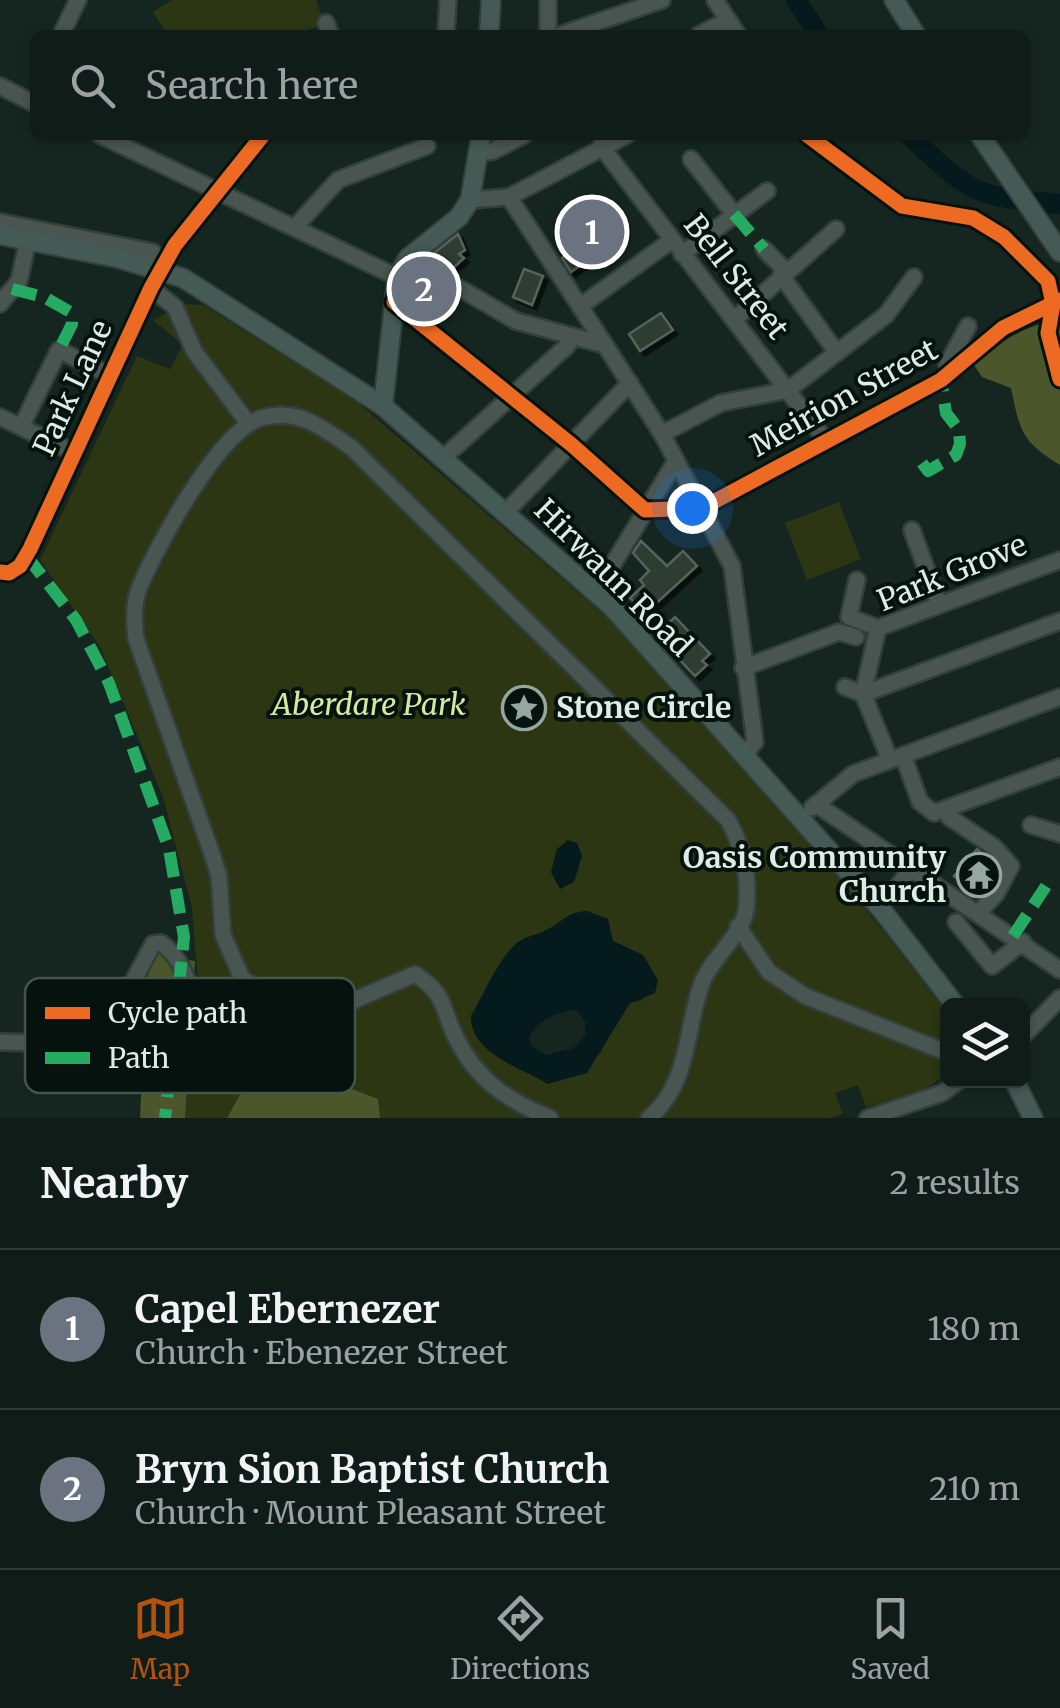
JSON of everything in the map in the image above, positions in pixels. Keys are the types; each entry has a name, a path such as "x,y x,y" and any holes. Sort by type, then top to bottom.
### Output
{"main road":[{"path":"489,30 490,0"},
{"path":"894,0 913,30"},
{"path":"983,140 1060,252"},
{"path":"384,406 397,277 408,258 459,217 470,200 480,144"},
{"name":"Hirwaun Road","path":"0,235 118,250 157,260 384,406 596,592 881,908 950,998"},
{"path":"1018,1088 1033,1118"}],"street":[{"path":"63,30 78,0"},
{"path":"446,30 448,0"},
{"path":"548,0 548,30"},
{"path":"575,30 662,0"},
{"path":"714,0 735,30"},
{"path":"709,30 728,20"},
{"path":"0,86 30,97"},
{"path":"111,140 397,277"},
{"name":"Park Lane","path":"0,572 9,573 20,566 151,288 157,260 259,140"},
{"path":"480,144 493,151 514,140"},
{"path":"470,200 490,202 509,197 615,140"},
{"path":"814,140 902,206 973,218 1004,238"},
{"path":"294,228 338,180 428,146"},
{"name":"Bell Street","path":"601,146 826,442"},
{"path":"690,159 734,214"},
{"path":"582,306 767,191"},
{"path":"509,197 662,434 732,566 755,742 744,756"},
{"path":"0,222 118,250"},
{"path":"735,318 836,229"},
{"path":"0,304 6,287 18,282 28,240"},
{"path":"764,249 837,353"},
{"path":"408,258 516,322 605,345"},
{"path":"662,434 721,403 788,390 886,315 914,277"},
{"path":"151,288 175,307 194,351 250,424"},
{"name":"Meirion Street","path":"702,508 951,371 1004,328 1060,300"},
{"path":"394,302 648,510 702,508"},
{"path":"951,371 947,365 968,326"},
{"path":"442,459 568,345 572,336"},
{"path":"21,427 59,350 109,375"},
{"path":"506,512 630,383"},
{"path":"243,978 223,936 219,876 136,639 134,606 164,543 213,462 239,429 260,418 298,416 353,449 728,820 740,841 746,914 702,983 677,1081 649,1118"},
{"name":"Park Lane","path":"0,417 73,452"},
{"path":"596,592 676,461"},
{"path":"912,530 940,604"},
{"name":"Park Grove","path":"863,694 878,628 1060,560"},
{"path":"857,580 849,617 878,628"},
{"path":"863,694 1060,622"},
{"path":"744,668 840,632 856,637"},
{"path":"846,687 863,694 920,802 934,813 1060,767"},
{"path":"801,817 853,774 1060,698"},
{"path":"816,804 1060,970"},
{"path":"949,818 994,847 1011,866 996,894 978,912"},
{"path":"1031,825 1060,834"},
{"path":"890,897 912,867"},
{"path":"956,922 992,966 1023,942"},
{"path":"738,926 769,972 805,996 940,1049"},
{"path":"135,978 153,944 161,943 176,953 185,978"},
{"path":"355,1000 415,974 442,996 456,1038 486,1082 508,1101 550,1118"},
{"path":"1030,1029 1060,998"},
{"path":"0,1042 25,1043"},
{"path":"868,1118 949,1088"}],"green space":[{"path":"172,0 316,0 325,25 307,30 164,30 153,12"},
{"name":"Aberdare Park","path":"183,304 203,305 356,401 609,619 857,898 940,1003 940,1078 910,1095 866,1107 858,1085 835,1093 843,1114 829,1118 181,1118 185,1093 355,1093 355,978 198,978 192,908 163,797 100,647 40,560 137,356 170,369 183,345 153,320","holes":["549,930 613,941 643,955 643,1000 630,1003 608,1033 601,1053 548,1084 490,1049 478,1005 498,967"]},
{"path":"1060,320 1060,465 1024,434 1011,388 982,377 974,365 1014,335"},
{"path":"839,502 861,559 807,580 785,523"},
{"path":"155,954 195,961 194,978 147,978"},
{"path":"355,1090 378,1099 380,1118 227,1118 241,1093"},
{"path":"141,1093 187,1093 185,1118 140,1118"}],"water":[{"path":"568,840 577,843 582,856 574,882 560,889 551,872 557,849"},
{"path":"587,911 608,919 613,941 643,955 658,980 655,993 630,1003 587,1073 548,1084 487,1049 473,1029 471,1016 510,949 572,914","holes":["576,1010 585,1021 585,1036 574,1048 546,1055 531,1046 529,1037 533,1031 555,1015"]}],"building":[{"path":"594,202 600,211 607,206 618,222 591,241 595,246 584,255 588,260 571,272 562,258 585,240 570,219"},
{"path":"458,234 465,250 459,254 464,258 451,270 429,257"},
{"path":"524,269 543,276 532,305 513,297"},
{"path":"414,274 451,296 445,306 440,310 426,299 423,304 408,295"},
{"path":"661,313 673,330 640,351 629,334"},
{"path":"641,541 667,566 683,551 697,566 639,619 629,607 634,602 630,598 644,585 640,580 649,571 633,553"},
{"path":"675,617 710,654 702,661 707,665 695,676 656,635"},
{"name":"Oasis Community Church","path":"977,849 997,869 979,895 954,876"}],"waterway":[{"path":"796,0 816,30"},
{"path":"914,140 947,170 976,189 1008,198 1060,204"}],"marked path":[{"path":"734,214 764,249"},
{"path":"12,289 44,297 72,313 72,324 59,350"},
{"path":"922,463 928,471 956,455 960,444 959,430 946,413 941,380"},
{"path":"26,555 76,620 109,683 169,849 184,937 180,978"},
{"path":"1013,936 1046,886"},
{"path":"165,1118 168,1093"}],"cycle path":[{"path":"0,572 9,573 20,566 30,549 151,288 175,245 259,140"},
{"path":"814,140 902,206 973,218 1004,237 1048,281 1053,304 1048,333 1060,379"},
{"path":"394,302 572,445 645,510 702,508 941,380 1003,328 1060,300"}],"place":[{"name":"Capel Ebernezer","path":"592,232"},
{"name":"Bryn Sion Baptist Church","path":"424,289"},
{"name":"Stone Circle","path":"524,708"},
{"name":"Oasis Community Church","path":"979,875"}]}
